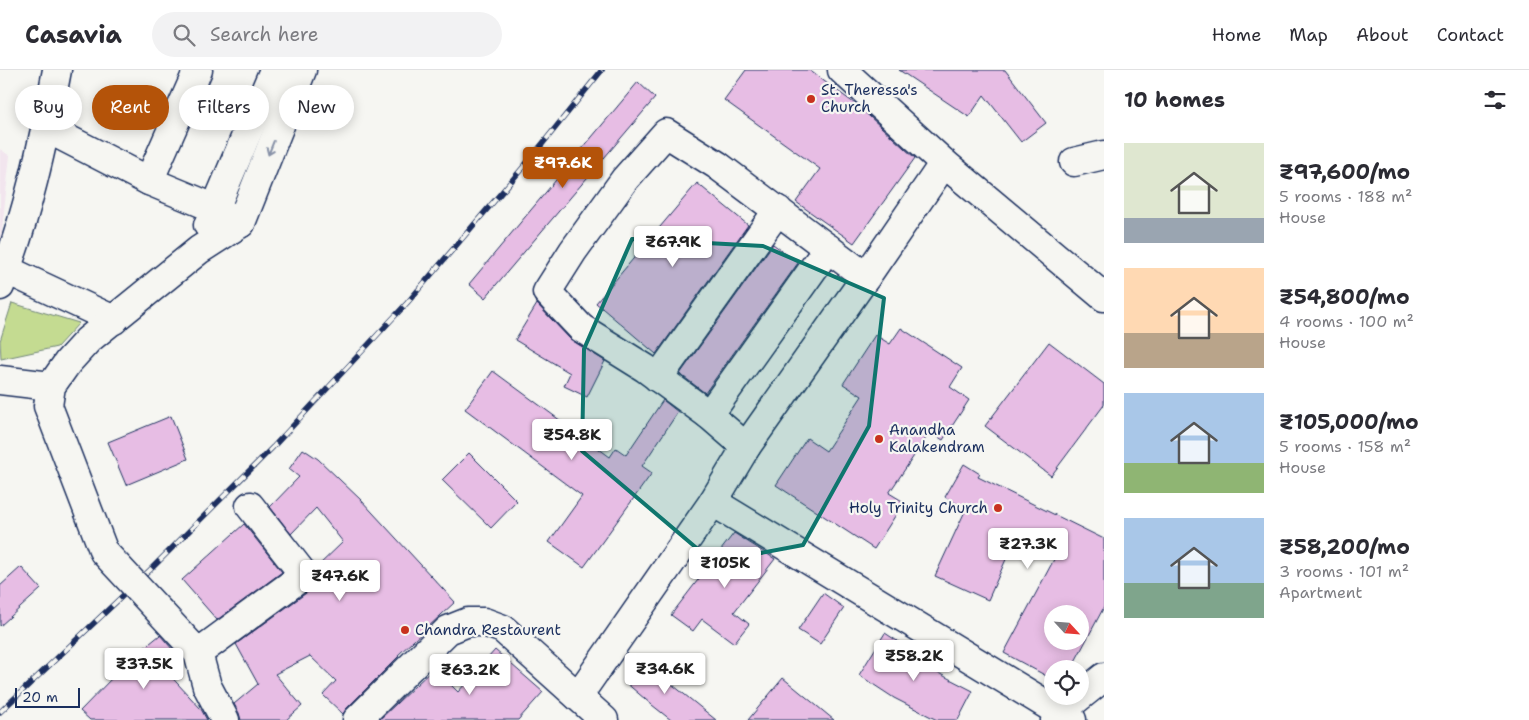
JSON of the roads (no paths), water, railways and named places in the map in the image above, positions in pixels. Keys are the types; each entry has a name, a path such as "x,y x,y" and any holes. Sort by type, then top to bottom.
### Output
{"street":[{"path":"54,85 57,70"},
{"path":"149,181 198,70"},
{"path":"199,250 214,208 274,70"},
{"path":"225,720 207,686 198,653 104,552 48,406 51,386 68,362 88,340 199,250 241,222 302,70"},
{"path":"842,70 944,163 1104,297"},
{"path":"46,130 30,196 3,278 114,320"},
{"path":"50,130 149,181 214,208 241,222"},
{"path":"746,447 709,415 658,378 581,328 547,292 573,251 625,178 666,133 717,165 866,277"},
{"path":"1074,162 1104,155"},
{"path":"578,696 713,502 746,447 944,163"},
{"path":"658,378 778,210"},
{"path":"709,415 828,248"},
{"path":"0,380 51,386"},
{"path":"713,502 1062,718 1104,677"},
{"path":"198,653 304,575 250,506"},
{"path":"357,720 448,630 468,622 484,622 503,629 604,720"}],"railway":[{"path":"0,712 150,570 273,447 407,303 531,158 602,70"}],"place":[{"name":"St. Theressa's Church","path":"811,99"},
{"name":"Anandha Kalakendram","path":"879,439"},
{"name":"Holy Trinity Church","path":"998,508"},
{"name":"Chandra Restaurent","path":"405,630"}]}
